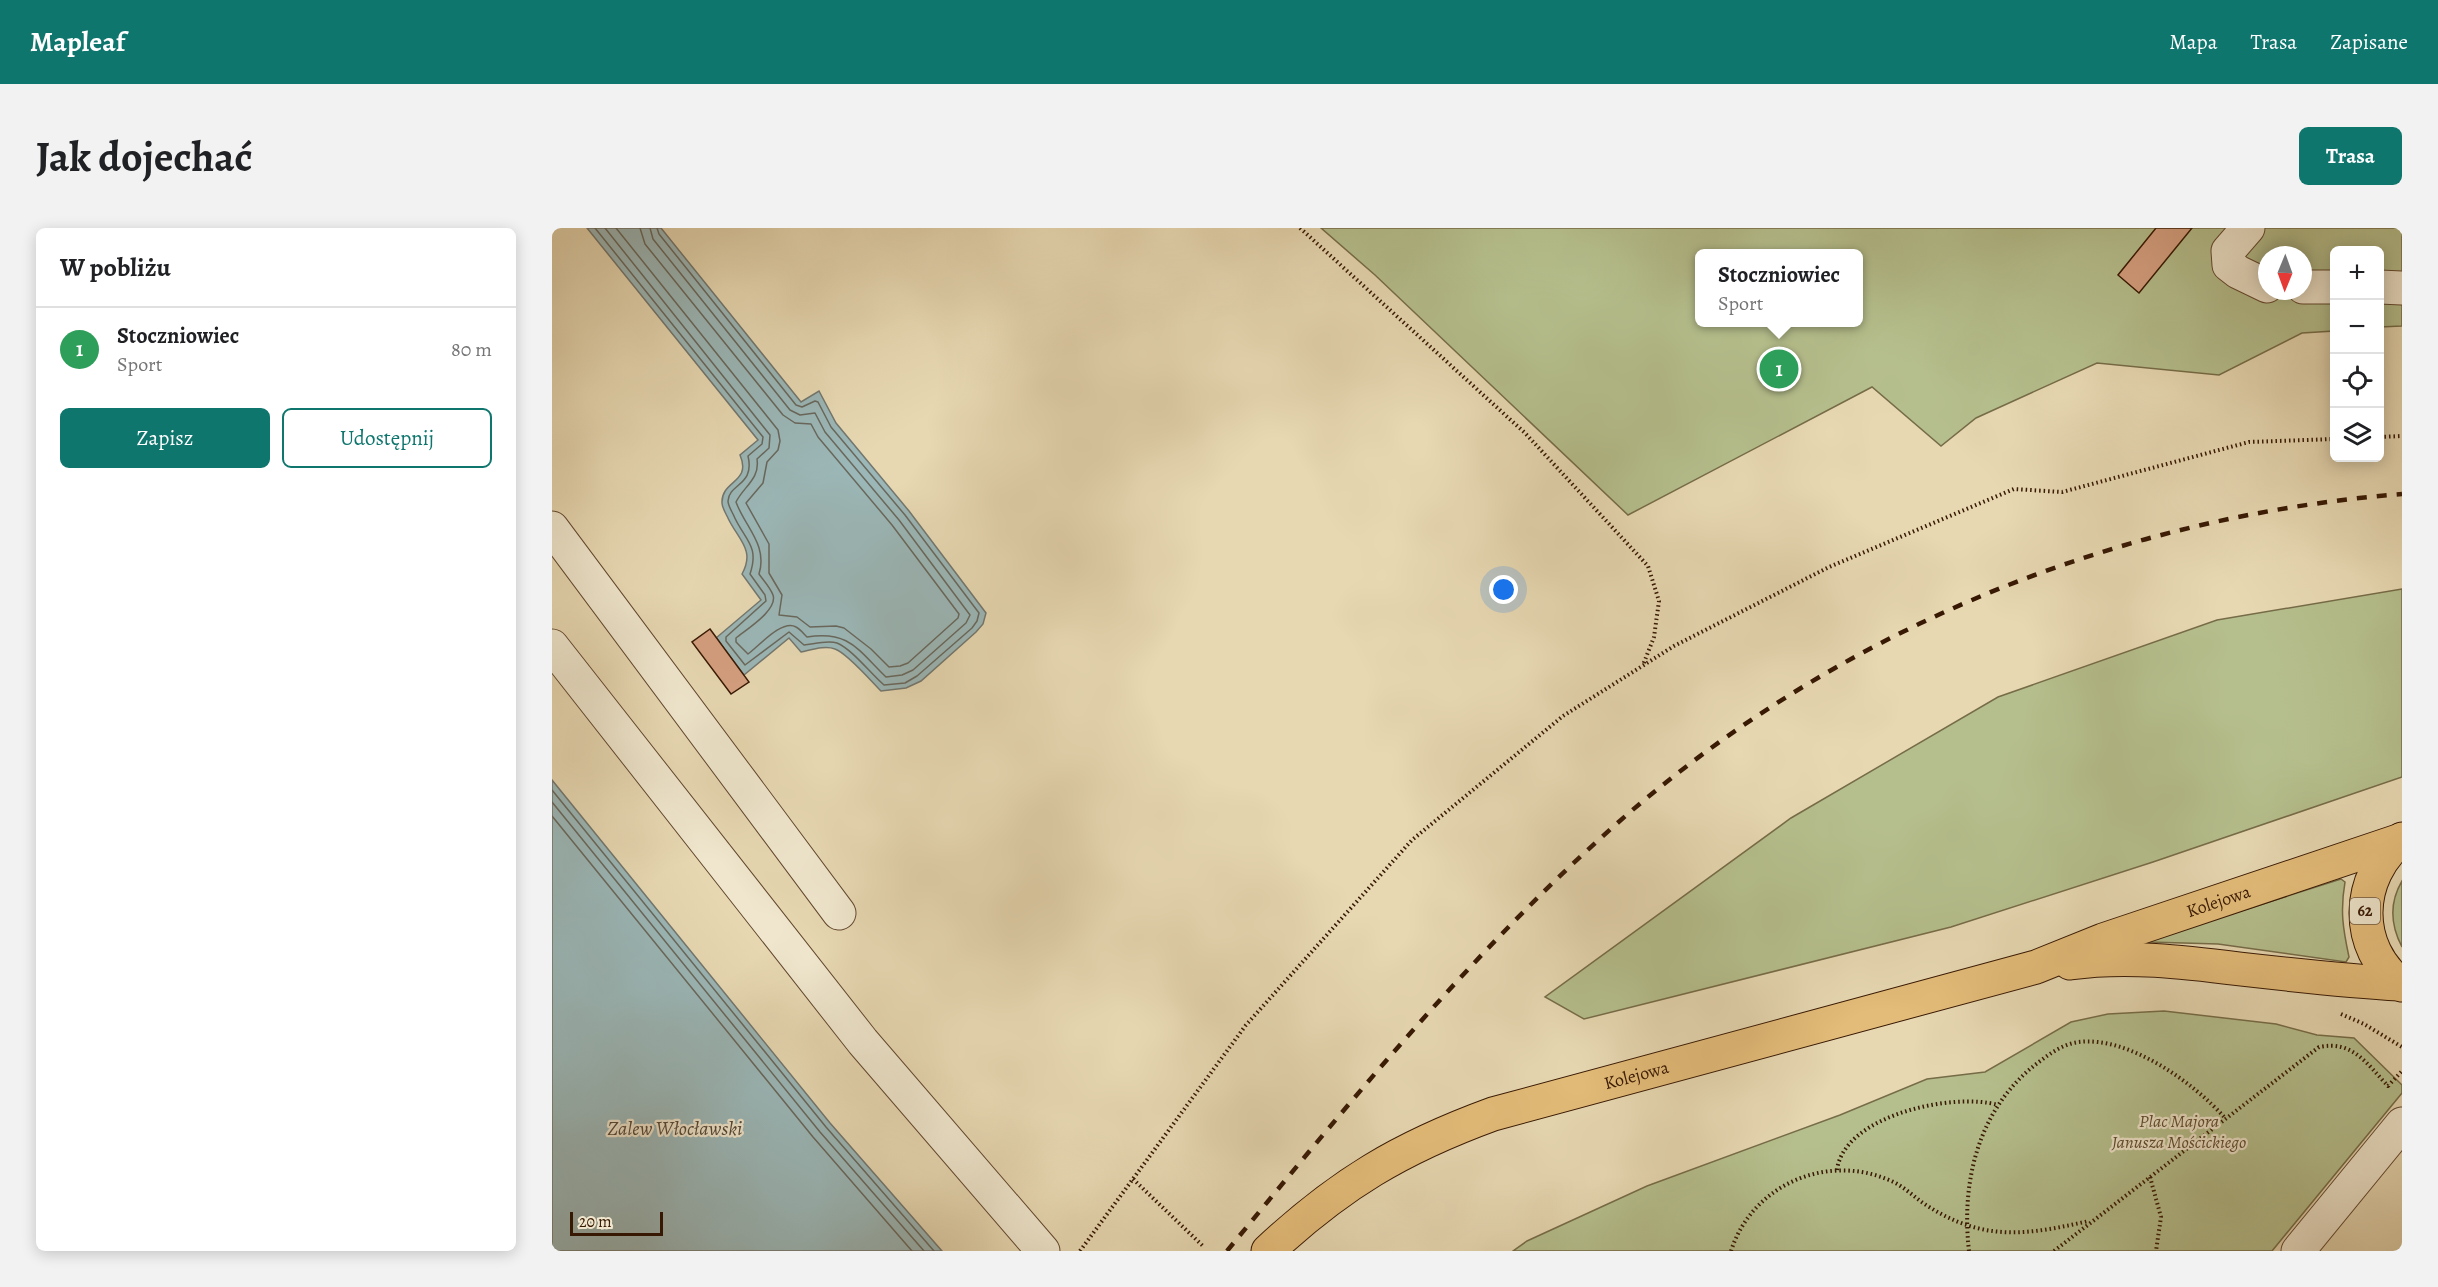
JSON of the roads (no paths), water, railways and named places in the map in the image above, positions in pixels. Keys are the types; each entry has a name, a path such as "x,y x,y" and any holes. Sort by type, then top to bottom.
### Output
{"main road":[{"name":"Kolejowa","path":"1268,1251 1323,1203 1376,1167 1436,1136 1483,1117 2036,967 2124,933 2402,840"},
{"name":"62","path":"2401,984 2388,972 2374,951 2366,928 2365,911 2367,895 2375,871 2389,850 2402,840"},
{"name":"Kolejowa","path":"2036,967 2087,960 2158,961 2360,982 2401,984"}],"street":[{"path":"2248,228 2228,251 2229,265 2258,282"},
{"path":"2312,287 2330,287"},
{"path":"2384,287 2402,288"},
{"path":"552,528 838,913"},
{"path":"552,646 863,1042 1043,1251"},
{"path":"2298,1251 2402,1124"}],"water":[{"path":"587,228 661,228 801,402 819,391 836,423 909,511 986,613 983,624 976,632 921,681 906,688 881,691 852,661 835,649 818,648 801,652 789,638 744,675 716,638 761,600 742,574 746,565 746,551 722,503 726,490 742,471 743,464 740,455 758,440"},
{"name":"Zalew Włocławski","path":"552,780 830,1123 942,1251 552,1251"}],"railway":[{"path":"1227,1251 1365,1086 1509,926 1613,827 1698,758 1787,696 1882,642 1980,596 2082,558 2187,528 2294,507 2402,494"}],"place":[{"name":"Stoczniowiec","path":"1779,369"}],"park label":[{"name":"Plac Majora Janusza Mościckiego","path":"2179,1131"}]}
